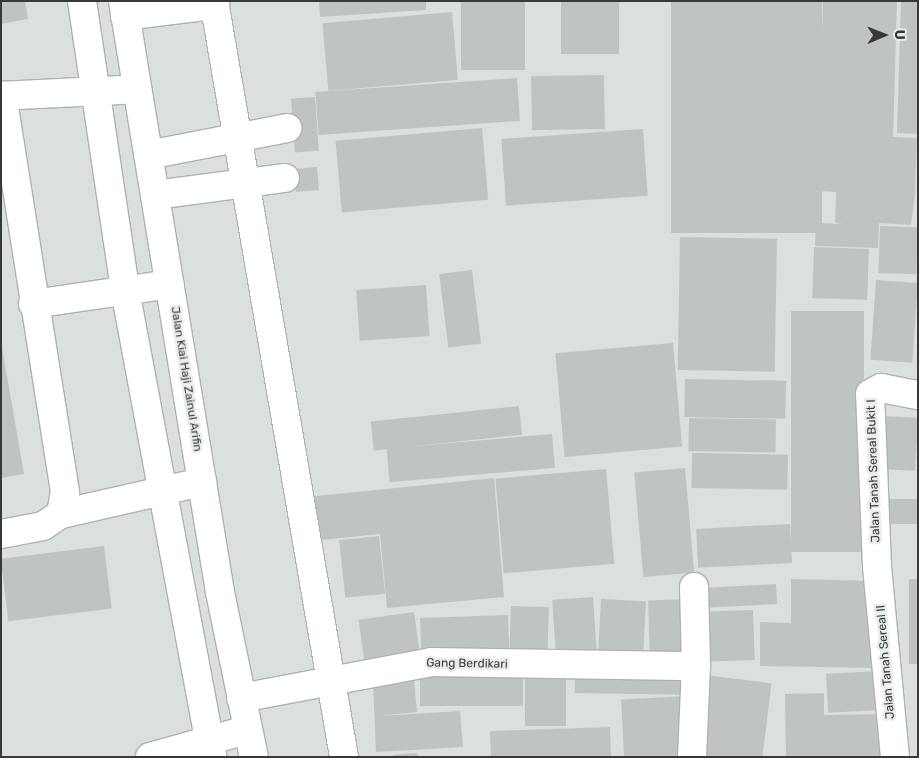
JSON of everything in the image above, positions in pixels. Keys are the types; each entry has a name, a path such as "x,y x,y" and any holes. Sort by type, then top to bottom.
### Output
{"main road":[{"path":"82,1 94,94 125,290 164,489 210,748"},
{"path":"124,8 215,3 344,757"},
{"name":"Jalan Kiai Haji Zainul Arifin","path":"124,8 202,482 247,730 254,757"},
{"path":"61,514 65,492 32,304 2,96 94,94 138,89"},
{"path":"148,155 287,128"},
{"path":"155,195 285,178"},
{"path":"32,304 170,284"},
{"name":"Jalan Tanah Sereal Bukit I","path":"877,566 870,394 881,388 918,395"},
{"path":"1,534 44,526 61,514 164,489 202,482"},
{"name":"Jalan Tanah Sereal II","path":"877,566 896,757"},
{"path":"692,757 696,666 694,587"},
{"name":"Gang Berdikari","path":"241,698 431,662 696,666"},
{"path":"150,757 210,748 247,730"}],"building":[{"path":"1,1 25,1 28,19 1,24"},
{"path":"319,1 426,1 426,10 320,17"},
{"path":"461,1 525,1 525,70 461,70"},
{"path":"561,1 619,1 619,54 561,54"},
{"path":"671,1 822,1 822,233 671,233"},
{"path":"823,1 897,1 893,137 917,138 915,195 911,225 879,223 878,248 815,246 816,223 844,224 835,223 836,192 817,191"},
{"path":"901,1 918,1 918,134 897,133"},
{"path":"452,12 458,80 328,91 322,23"},
{"path":"604,75 605,129 532,130 531,76"},
{"path":"517,78 520,121 318,135 315,92"},
{"path":"315,97 319,151 295,153 291,99"},
{"path":"482,128 488,200 342,213 336,141"},
{"path":"643,129 648,196 506,206 501,139"},
{"path":"317,167 319,190 296,192 294,169"},
{"path":"880,226 918,227 916,274 878,273"},
{"path":"680,237 777,239 775,372 678,370"},
{"path":"814,247 869,249 867,300 812,298"},
{"path":"472,270 481,343 448,347 439,274"},
{"path":"876,280 918,283 912,363 870,360"},
{"path":"426,285 430,336 360,341 356,290"},
{"path":"791,311 864,311 864,552 791,552"},
{"path":"1,342 24,474 1,478"},
{"path":"673,343 682,447 565,457 555,353"},
{"path":"685,379 786,381 785,419 684,417"},
{"path":"519,406 522,435 374,450 371,422"},
{"path":"884,416 918,418 915,471 881,469"},
{"path":"689,418 776,420 775,453 688,451"},
{"path":"552,434 555,468 390,482 387,448"},
{"path":"692,453 788,455 787,490 691,488"},
{"path":"685,468 694,573 643,577 634,472"},
{"path":"606,469 614,564 504,573 495,479"},
{"path":"494,478 504,597 387,608 380,534 312,541 307,497"},
{"path":"879,499 918,499 918,524 879,524"},
{"path":"790,524 792,563 698,568 696,529"},
{"path":"379,536 385,594 345,598 339,540"},
{"path":"104,546 112,609 8,621 1,559"},
{"path":"791,579 877,581 876,668 760,666 760,622 791,623"},
{"path":"909,579 918,579 918,664 909,664"},
{"path":"776,584 777,604 701,608 700,588"},
{"path":"593,597 597,660 556,663 552,600"},
{"path":"601,599 646,601 643,664 598,662"},
{"path":"692,599 694,662 650,663 648,601"},
{"path":"511,606 549,607 547,663 509,662"},
{"path":"753,610 755,660 702,662 700,612"},
{"path":"414,612 421,661 365,668 359,620"},
{"path":"508,615 509,653 421,656 420,618"},
{"path":"420,668 523,668 523,706 420,706"},
{"path":"525,668 566,668 566,726 525,726"},
{"path":"575,668 682,670 682,695 575,693"},
{"path":"880,671 882,710 828,713 826,674"},
{"path":"705,675 772,683 762,757 695,757"},
{"path":"414,679 417,712 379,716 460,711 463,747 376,752 373,681"},
{"path":"824,693 824,715 890,714 891,757 786,757 785,694"},
{"path":"686,696 689,757 624,757 621,699"},
{"path":"610,727 611,757 491,757 490,731"},
{"path":"417,753 418,757 394,757 394,755"}]}
